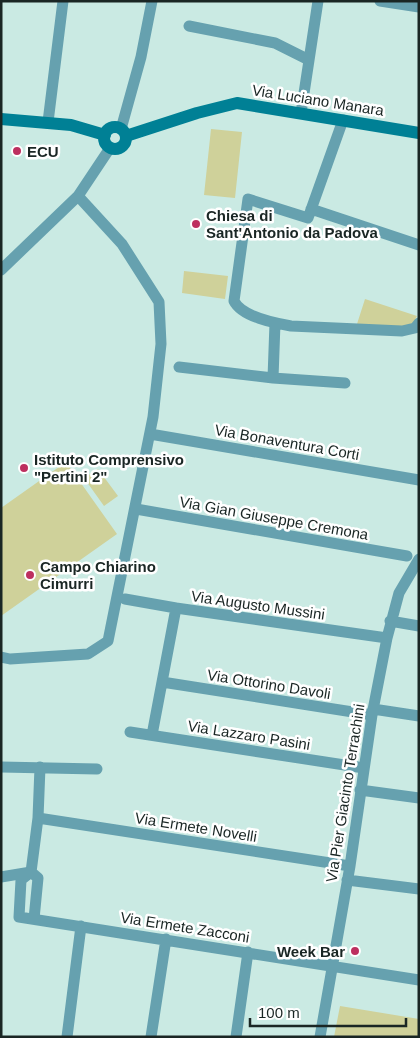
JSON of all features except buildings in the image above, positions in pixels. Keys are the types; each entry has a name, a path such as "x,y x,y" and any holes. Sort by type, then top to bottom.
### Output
{"street":[{"path":"48,122 63,1"},
{"path":"123,132 111,128 105,135 105,142 110,148 117,149 123,146 123,132 152,1"},
{"path":"301,113 318,1"},
{"path":"380,1 419,7"},
{"path":"189,26 275,43 309,60"},
{"name":"Via Luciano Manara","path":"123,132 229,104 252,104 419,133"},
{"path":"1,119 71,125 105,135"},
{"path":"343,120 308,218 248,199 234,301 242,310 275,323 402,331 415,328 419,322"},
{"path":"1,270 78,196 110,148"},
{"path":"1,657 10,659 88,654 103,647 108,641 150,434 161,344 159,302 122,244 78,196"},
{"path":"311,209 419,245"},
{"path":"274,378 275,323"},
{"path":"179,367 345,384"},
{"name":"Via Bonaventura Corti","path":"150,434 419,480"},
{"name":"Via Gian Giuseppe Cremona","path":"136,509 407,556"},
{"name":"Via Pier Giacinto Terrachini","path":"320,1037 350,866 373,712 390,621 399,593 419,559"},
{"name":"Via Augusto Mussini","path":"126,599 176,608 387,638"},
{"path":"152,735 176,608"},
{"path":"390,621 419,626"},
{"name":"Via Ottorino Davoli","path":"162,682 373,712 419,716"},
{"name":"Via Lazzaro Pasini","path":"130,732 364,768"},
{"path":"1,767 97,770"},
{"path":"31,872 38,878 34,919 19,917 21,880 31,872 38,818 40,767"},
{"path":"360,790 419,798"},
{"name":"Via Ermete Novelli","path":"38,818 350,866"},
{"path":"1,877 31,872"},
{"path":"347,880 419,889"},
{"name":"Via Ermete Zacconi","path":"34,919 419,980"},
{"path":"67,1037 80,926"},
{"path":"151,1037 166,939"},
{"path":"236,1037 248,952"}],"green space":[{"path":"211,129 242,132 235,198 204,195"},
{"path":"184,271 228,276 225,299 182,293"},
{"path":"365,299 417,316 413,324 401,327 357,324"},
{"name":"Campo Chiarino Cimurri","path":"66,462 117,534 1,616 1,508"},
{"path":"98,469 118,496 104,506 84,478"},
{"path":"340,1006 419,1019 419,1037 334,1037"}],"place":[{"name":"ECU","path":"17,151"},
{"name":"Chiesa di Sant'Antonio da Padova","path":"196,224"},
{"name":"Istituto Comprensivo \"Pertini 2\"","path":"24,468"},
{"name":"Campo Chiarino Cimurri","path":"30,575"},
{"name":"Week Bar","path":"355,951"}]}
